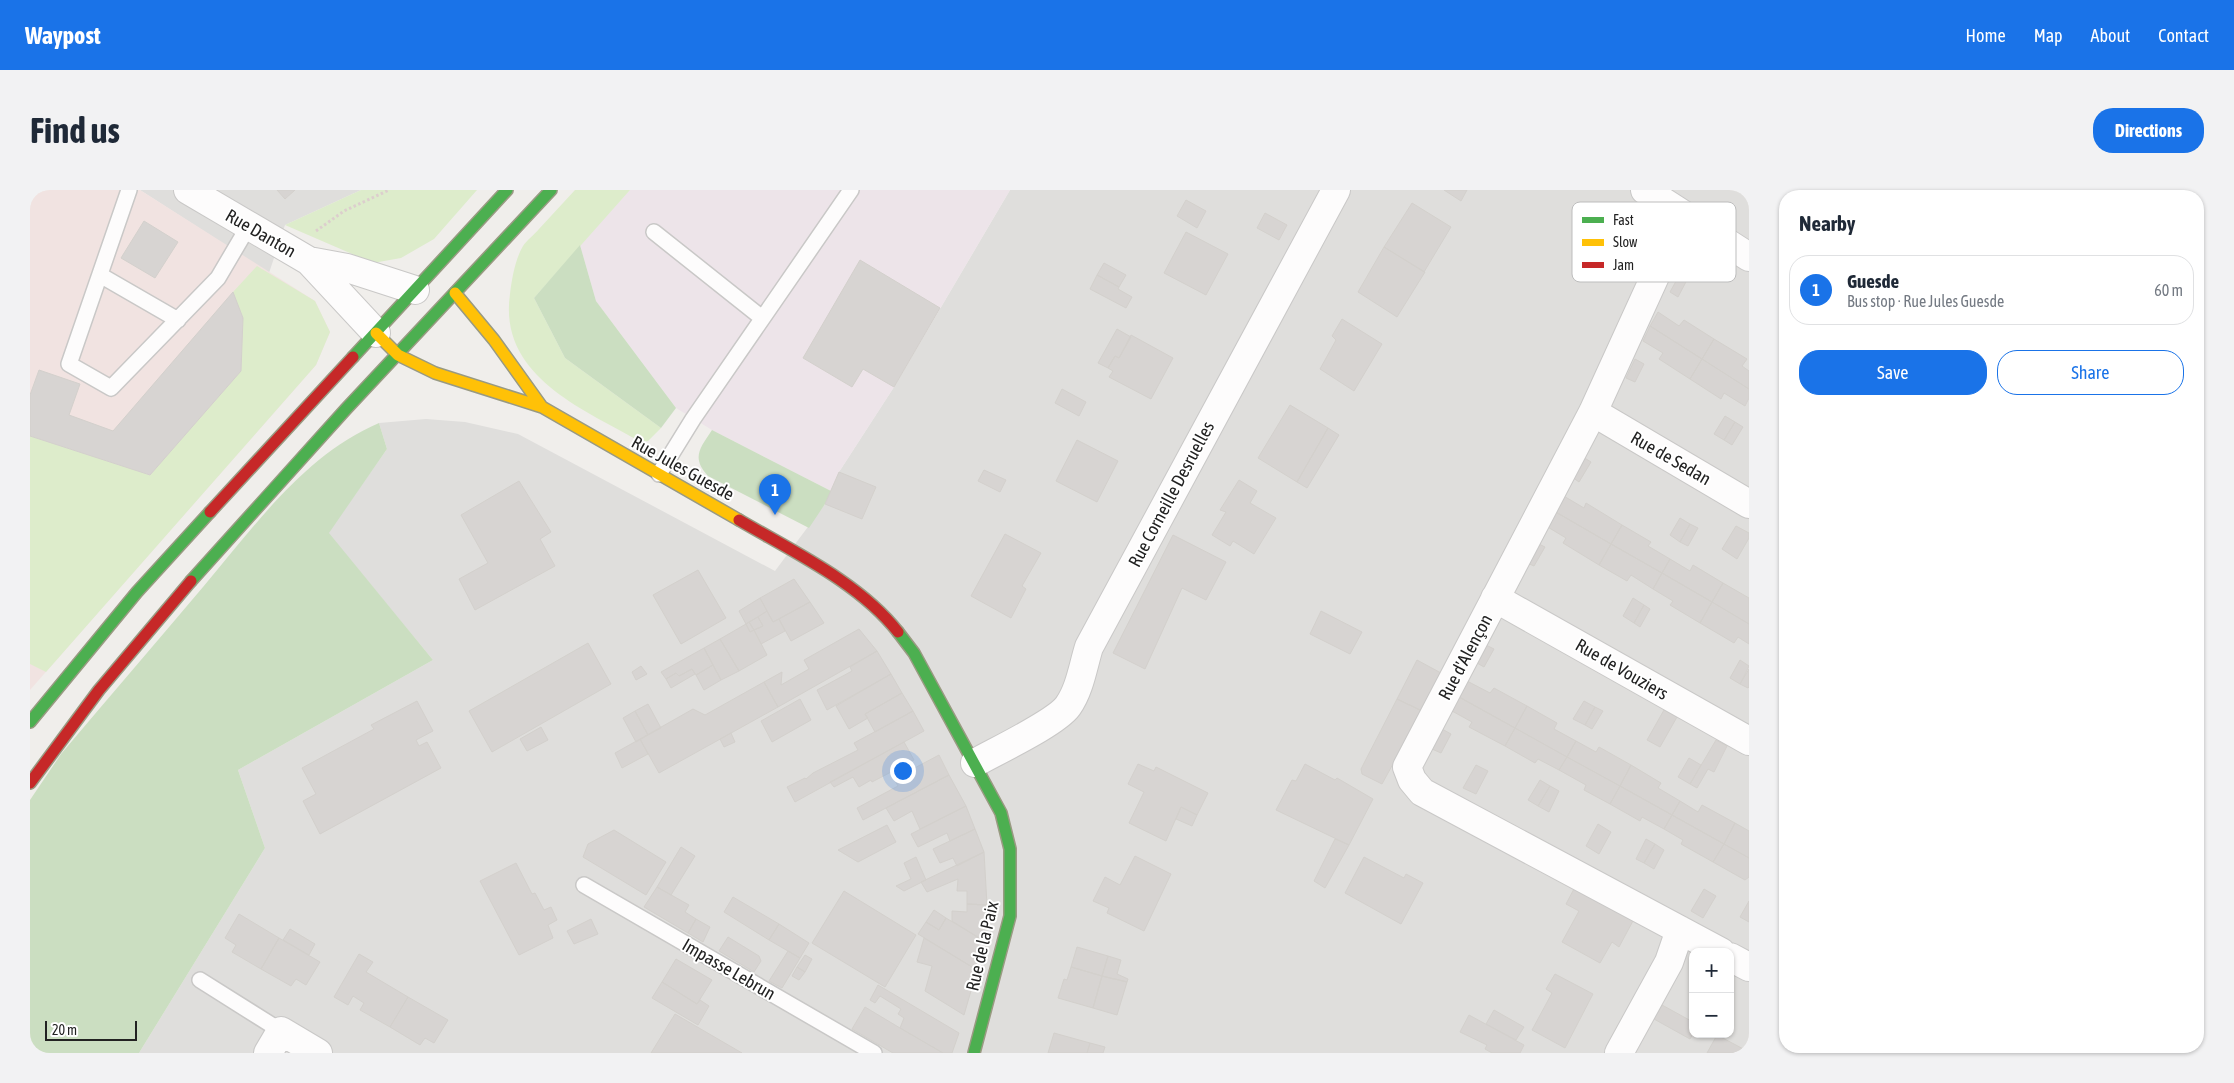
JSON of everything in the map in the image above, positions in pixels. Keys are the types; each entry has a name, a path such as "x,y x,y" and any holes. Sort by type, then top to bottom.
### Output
{"main road":[{"path":"30,782 60,739 157,620 302,457 398,355 437,291 506,190"},
{"path":"30,722 137,592 376,333 437,291 551,190"},
{"name":"Rue Jules Guesde","path":"437,291 494,340 542,408"},
{"path":"376,333 398,355"},
{"name":"Rue Jules Guesde","path":"398,355 456,381 542,408 812,562 859,594 891,623 914,653 975,763"},
{"name":"Rue de la Paix","path":"974,1053 1010,916 1012,880 1010,849 1001,813 975,763"}],"street":[{"name":"Rue Danton","path":"188,190 248,227 299,255 437,291"},
{"name":"Rue Corneille Desruelles","path":"975,763 1055,718 1067,707 1074,696 1089,647 1336,190"},
{"path":"1645,190 1663,202"},
{"path":"1736,249 1749,257"},
{"name":"Rue Danton","path":"299,255 376,333"},
{"name":"Rue d'Alençon","path":"1652,282 1593,412 1407,767 1412,780 1422,792 1714,948"},
{"name":"Rue de Sedan","path":"1593,412 1749,504"},
{"name":"Rue de Vouziers","path":"1495,598 1749,742"},
{"path":"1619,1053 1669,962 1680,930"},
{"path":"1734,959 1749,967"},
{"path":"275,1042 318,1053"}],"lane":[{"path":"129,190 69,364 112,388 218,278 248,227"},
{"path":"659,474 693,419 850,190"},
{"path":"654,232 762,318"},
{"path":"100,275 178,320"},
{"name":"Impasse Lebrun","path":"584,885 874,1053"},
{"path":"200,980 275,1042"}],"path":[{"path":"299,255 344,211 389,190"}],"shaded area":[{"path":"30,190 140,190 315,301 330,332 316,365 30,690"},
{"path":"140,190 361,190 285,225 269,273"},
{"path":"630,190 1010,190 894,387 839,472 831,491 712,430 676,408 596,301 580,245"},
{"path":"1010,190 1749,190 1749,1053 139,1053 265,848 238,770 433,660 328,533 387,449 379,423 426,419 465,422 518,434 775,571 825,504 839,472 894,387"}],"green space":[{"path":"361,190 477,190 434,239 401,258 373,263 285,225"},
{"path":"575,190 630,190 534,298 565,358 661,428 648,441 641,442 594,416 549,386 531,368 517,347 510,323 510,294 514,269 520,251 526,242"},
{"path":"580,245 596,301 676,408 661,428 565,358 534,298"},
{"path":"257,266 315,301 330,332 316,365 46,672 30,664 30,436 150,475 241,371 243,319 233,292"},
{"path":"379,423 387,449 329,533 433,660 238,770 265,848 139,1053 30,1053 30,800 61,754 282,494 327,454 352,437"},
{"path":"712,430 831,491 809,528 708,476 700,464 699,453"}],"building":[{"path":"277,190 295,190 285,199"},
{"path":"1444,190 1467,190 1461,201"},
{"path":"1186,200 1206,211 1197,228 1177,216"},
{"path":"1412,203 1451,227 1424,272 1384,247"},
{"path":"1265,213 1287,225 1279,240 1257,228"},
{"path":"144,221 178,242 155,278 121,258"},
{"path":"1186,232 1228,254 1206,295 1164,273"},
{"path":"1384,247 1425,272 1397,317 1358,292"},
{"path":"860,260 940,308 894,387 863,369 852,387 803,358"},
{"path":"1104,263 1126,275 1119,287 1097,275"},
{"path":"1097,275 1119,287 1118,289 1132,297 1126,308 1090,289"},
{"path":"1676,282 1686,282 1678,297 1670,292"},
{"path":"233,292 243,318 241,371 150,475 30,436 30,395 39,370 80,384 69,415 113,431"},
{"path":"1658,312 1679,326 1684,320 1714,339 1702,359 1650,326"},
{"path":"1342,319 1382,344 1354,391 1320,369 1336,340 1332,336"},
{"path":"1650,326 1702,359 1690,379 1659,359 1663,353 1643,341"},
{"path":"1117,329 1131,337 1119,358 1115,356 1108,368 1098,363"},
{"path":"1131,335 1173,358 1151,399 1109,377 1113,371 1108,368 1115,356 1119,358"},
{"path":"1714,339 1747,359 1742,366 1749,371 1749,389 1702,359"},
{"path":"1635,359 1644,364 1635,382 1626,378"},
{"path":"1702,359 1749,389 1749,398 1745,406 1724,393 1721,399 1690,379"},
{"path":"1062,389 1086,402 1079,416 1055,403"},
{"path":"1290,405 1328,428 1297,482 1258,458"},
{"path":"1725,416 1735,422 1724,440 1714,434"},
{"path":"1735,422 1743,427 1732,445 1724,440"},
{"path":"1328,428 1339,435 1307,488 1297,482"},
{"path":"1077,440 1118,461 1097,502 1056,481"},
{"path":"1583,457 1591,462 1579,482 1572,477"},
{"path":"984,470 1006,480 1000,492 978,481"},
{"path":"839,472 876,487 862,519 825,504"},
{"path":"1239,480 1257,491 1250,503 1276,518 1254,554 1233,541 1230,546 1212,535 1226,512 1220,510"},
{"path":"519,481 551,532 540,539 555,566 475,610 459,579 488,563 461,515"},
{"path":"1562,495 1584,508 1586,503 1622,525 1611,544 1554,511"},
{"path":"1554,511 1611,544 1599,565 1563,543 1566,538 1546,526"},
{"path":"1680,518 1690,524 1680,542 1670,535"},
{"path":"1690,524 1698,528 1688,546 1680,542"},
{"path":"1622,525 1651,542 1648,546 1670,559 1662,573 1611,544"},
{"path":"1736,526 1749,533 1749,538 1737,559 1722,549"},
{"path":"1005,534 1041,553 1022,586 1026,589 1011,618 971,596"},
{"path":"1173,535 1226,562 1206,600 1182,588 1145,669 1113,653"},
{"path":"1537,543 1545,547 1534,566 1527,563"},
{"path":"1611,544 1662,573 1653,589 1631,575 1627,581 1599,565"},
{"path":"1670,559 1690,571 1693,565 1723,583 1712,602 1662,573"},
{"path":"698,570 726,618 681,644 653,595"},
{"path":"1662,573 1712,602 1700,623 1670,605 1673,601 1653,589"},
{"path":"794,579 810,602 773,622 760,598"},
{"path":"1723,583 1749,598 1749,624 1712,602"},
{"path":"760,598 767,611 746,624 739,611"},
{"path":"1633,598 1644,605 1634,623 1623,616"},
{"path":"810,602 824,623 791,641 779,619"},
{"path":"1712,602 1749,624 1749,644 1738,637 1734,643 1700,623"},
{"path":"1644,605 1650,609 1640,627 1634,623"},
{"path":"767,611 773,622 779,619 785,631 761,644 754,630 763,626 758,617"},
{"path":"1321,611 1362,632 1350,654 1310,634"},
{"path":"758,617 763,626 754,630 749,622"},
{"path":"749,622 754,630 750,632 746,624"},
{"path":"746,624 750,632 754,630 767,655 739,671 720,639"},
{"path":"859,629 877,651 778,707 764,682 782,672 781,685 809,669 804,660"},
{"path":"720,639 739,671 721,680 704,648"},
{"path":"588,643 611,684 492,752 469,711"},
{"path":"1486,645 1494,649 1484,667 1477,663"},
{"path":"704,648 713,665 696,675 692,669 679,676 676,673 666,679 661,672"},
{"path":"877,651 891,674 827,710 817,690 852,671 850,667"},
{"path":"1417,660 1441,673 1422,711 1397,699"},
{"path":"1740,660 1749,666 1740,684 1730,678"},
{"path":"713,665 721,680 704,690 696,675"},
{"path":"641,666 647,674 636,680 632,672"},
{"path":"692,669 695,674 671,688 666,679 676,673 679,676"},
{"path":"1749,669 1749,687 1748,688 1740,684"},
{"path":"891,674 902,693 865,714 868,718 849,729 836,706"},
{"path":"1467,681 1490,693 1494,688 1527,706 1515,728 1459,697"},
{"path":"764,682 778,707 659,773 640,739 693,709 705,715"},
{"path":"902,693 913,711 875,732 865,714"},
{"path":"1459,697 1515,728 1505,746 1469,727 1472,722 1452,711"},
{"path":"800,699 811,720 772,742 761,721"},
{"path":"1397,699 1422,711 1382,784 1362,774 1361,769"},
{"path":"417,701 433,731 416,740 419,746 427,742 441,768 320,834 303,801 316,794 302,768 374,729 371,725"},
{"path":"1584,701 1595,707 1585,725 1573,719"},
{"path":"648,704 661,728 648,735 635,711"},
{"path":"1527,706 1557,723 1554,729 1576,741 1567,757 1515,728"},
{"path":"1595,707 1603,711 1592,729 1585,725"},
{"path":"1664,710 1677,717 1660,747 1647,740"},
{"path":"635,711 648,735 636,742 623,718"},
{"path":"913,711 924,731 795,802 787,787 806,779 813,773 858,750 854,743"},
{"path":"541,727 548,740 527,751 520,739"},
{"path":"1515,728 1567,757 1559,770 1538,759 1535,763 1505,746"},
{"path":"1442,729 1451,734 1441,753 1432,749"},
{"path":"731,733 735,742 724,747 720,739"},
{"path":"640,739 648,754 622,768 615,753"},
{"path":"1716,740 1727,746 1714,772 1708,769 1697,788 1690,784"},
{"path":"1576,741 1596,752 1599,747 1631,765 1620,786 1567,757"},
{"path":"904,742 914,760 859,787 853,777 834,787 830,782"},
{"path":"939,755 949,775 863,820 857,808 898,786 894,779"},
{"path":"1567,757 1620,786 1610,804 1584,790 1586,785 1559,770"},
{"path":"1689,758 1701,765 1690,784 1678,777"},
{"path":"1138,764 1154,771 1156,767 1208,793 1197,815 1181,807 1166,841 1129,823 1144,792 1128,784"},
{"path":"1305,764 1335,780 1337,778 1373,799 1349,845 1276,810 1292,780 1296,781"},
{"path":"1476,765 1488,771 1476,794 1463,788"},
{"path":"1631,765 1661,783 1658,788 1680,801 1672,815 1620,786"},
{"path":"949,775 966,806 920,829 912,811 894,821 886,808"},
{"path":"1540,780 1550,786 1538,806 1528,800"},
{"path":"1550,786 1559,791 1549,812 1538,806"},
{"path":"1620,786 1672,815 1664,829 1642,817 1640,821 1610,804"},
{"path":"1680,801 1698,812 1702,805 1735,823 1724,844 1672,815"},
{"path":"966,806 975,829 950,841 947,833 918,847 911,834"},
{"path":"1181,807 1197,815 1192,826 1176,819"},
{"path":"1672,815 1724,844 1713,862 1681,844 1683,840 1664,829"},
{"path":"1735,823 1749,831 1749,858 1724,844"},
{"path":"1598,824 1611,832 1599,854 1586,846"},
{"path":"887,825 896,842 858,862 838,850"},
{"path":"975,829 984,852 957,866 953,858 940,863 933,849"},
{"path":"614,830 666,862 646,895 583,857 588,844"},
{"path":"1335,839 1349,845 1325,888 1314,881"},
{"path":"1646,839 1655,844 1644,863 1636,859"},
{"path":"1655,844 1664,850 1654,869 1644,863"},
{"path":"1724,844 1749,858 1749,877 1745,880 1713,862"},
{"path":"681,847 695,856 671,895 657,887"},
{"path":"984,852 987,905 967,904 967,891 957,891 958,879 927,892 921,882"},
{"path":"1135,856 1171,874 1144,931 1107,913 1109,908 1093,901 1105,877 1120,885"},
{"path":"916,857 926,880 904,891 896,886 911,879 904,863"},
{"path":"1364,857 1404,878 1406,874 1423,883 1401,924 1345,893"},
{"path":"516,863 532,894 535,893 544,910 551,907 557,920 548,925 553,938 519,955 480,881"},
{"path":"657,887 689,905 685,912 696,919 688,933 644,907"},
{"path":"1575,887 1634,919 1619,947 1612,942 1600,963 1562,942 1579,911 1566,904"},
{"path":"1704,889 1716,896 1703,918 1691,911"},
{"path":"844,891 916,935 885,987 812,943"},
{"path":"733,897 779,924 769,940 724,912"},
{"path":"1749,901 1749,922 1740,917"},
{"path":"967,904 987,905 984,941 952,921 952,911 967,912"},
{"path":"934,910 946,918 939,930 926,922"},
{"path":"239,914 279,938 261,969 232,952 236,945 225,938"},
{"path":"946,918 984,941 977,970 918,934 926,922 939,930"},
{"path":"591,919 598,934 574,944 567,931"},
{"path":"696,919 710,927 703,942 688,933"},
{"path":"779,924 809,943 800,958 769,940"},
{"path":"290,929 315,944 309,955 283,940"},
{"path":"728,937 759,956 761,961 754,972 719,951"},
{"path":"279,938 320,962 306,985 296,979 291,986 261,969"},
{"path":"924,938 977,970 964,1015 925,991 932,966 917,962"},
{"path":"1077,947 1108,956 1102,976 1071,967"},
{"path":"788,951 800,958 782,988 769,981"},
{"path":"359,954 373,962 366,972 408,997 390,1027 360,1010 364,1003 353,996 348,1005 334,997"},
{"path":"805,955 812,959 805,972 797,967"},
{"path":"1108,956 1121,960 1117,974 1128,979 1127,982 1102,976"},
{"path":"676,959 712,980 697,1004 662,982"},
{"path":"797,967 805,972 799,980 792,976"},
{"path":"1071,967 1102,976 1093,1008 1058,998 1064,979 1067,980"},
{"path":"1555,974 1593,994 1565,1048 1532,1030 1552,993 1546,989"},
{"path":"1102,976 1127,982 1117,1015 1093,1008"},
{"path":"662,982 697,1004 700,1000 709,1006 698,1025 652,998"},
{"path":"878,985 959,1033 952,1053 943,1053 900,1028 904,1018 898,1014 901,1009 880,996 875,1003 870,1000"},
{"path":"408,997 448,1020 434,1043 425,1038 420,1045 390,1027"},
{"path":"1662,1005 1689,1020 1689,1038 1691,1038 1690,1039 1654,1019"},
{"path":"865,1007 943,1053 893,1053 852,1029"},
{"path":"1494,1010 1524,1027 1516,1040 1486,1024"},
{"path":"675,1014 742,1053 651,1053"},
{"path":"1469,1015 1524,1045 1520,1053 1492,1053 1485,1049 1487,1045 1460,1032"},
{"path":"1054,1033 1090,1043 1087,1053 1048,1053"},
{"path":"1715,1038 1723,1038 1749,1052 1749,1053 1707,1053"},
{"path":"1090,1043 1105,1047 1103,1053 1087,1053"}],"traffic: fast":[{"path":"353,357 507,190"},
{"path":"191,581 346,409 551,190"},
{"path":"30,722 137,592 210,512"},
{"path":"898,632 914,653 1001,813 1010,849 1010,916 974,1053"}],"traffic: slow":[{"path":"455,293 494,340 542,407"},
{"path":"376,333 398,355 435,373 542,407 739,520"}],"traffic: jam":[{"path":"210,512 353,357"},
{"path":"739,520 803,556 845,583 865,598 898,632"},
{"path":"30,783 99,690 191,581"}],"place":[{"name":"Guesde","path":"775,515"}]}
